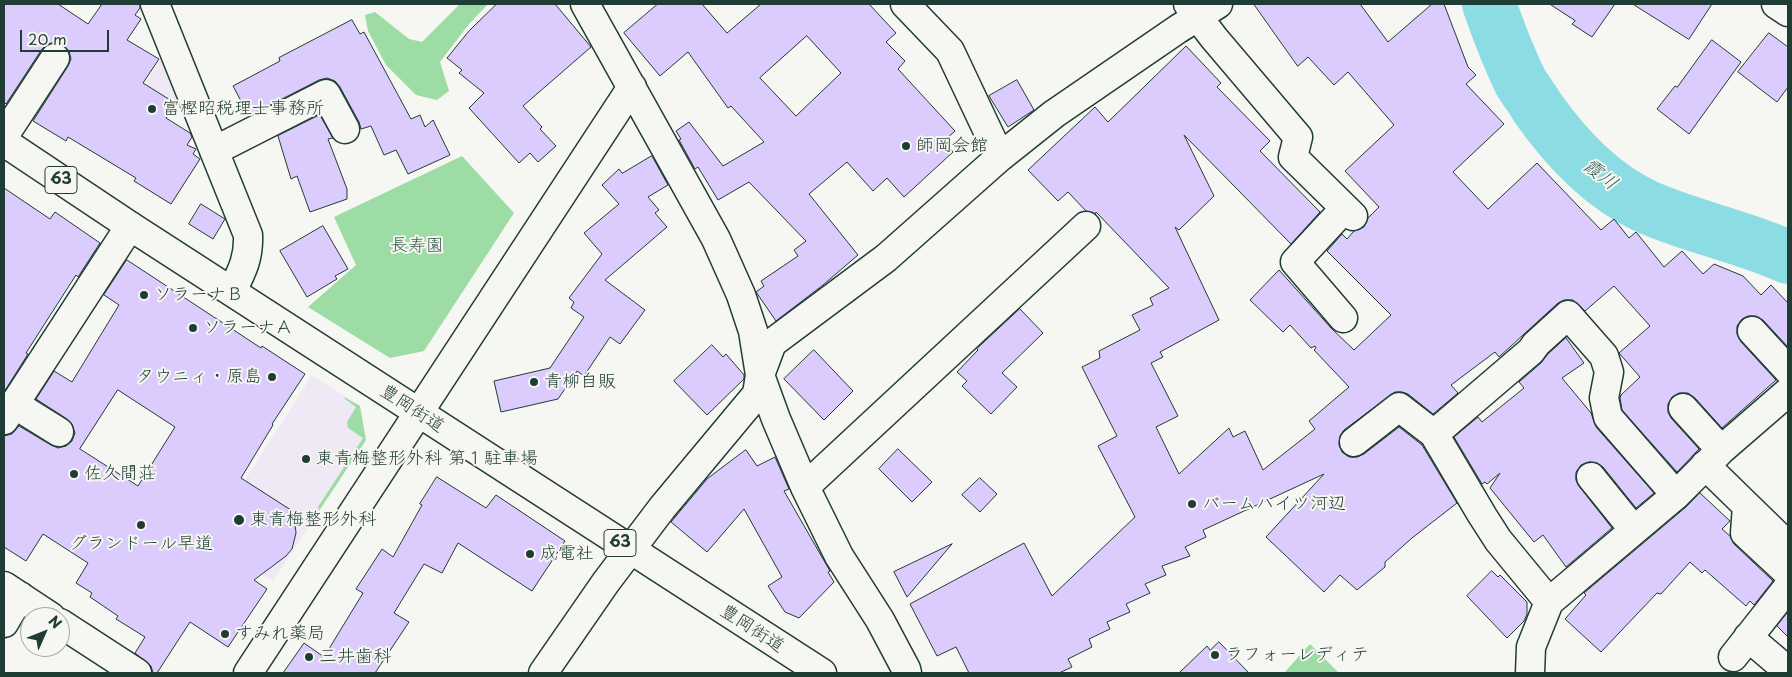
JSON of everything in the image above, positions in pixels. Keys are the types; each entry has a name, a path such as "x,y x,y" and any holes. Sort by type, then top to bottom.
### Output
{"street":[{"path":"156,4 248,234 249,247 246,263 232,291"},
{"path":"585,4 716,239 741,295 753,331 760,375 776,419 805,487 839,556 880,620 907,673"},
{"path":"905,4 950,51 1000,157"},
{"path":"1776,4 1788,12"},
{"path":"543,673 662,508 757,394 760,375 772,343 886,258 1000,157 1069,103 1201,8 1214,38 1298,137 1293,157 1349,212 1295,262 1343,318"},
{"path":"4,136 55,58"},
{"path":"248,673 632,87"},
{"path":"214,151 326,94 345,129"},
{"name":"豊岡街道","path":"4,142 130,226 822,673"},
{"path":"59,432 9,412 130,226"},
{"path":"805,487 1086,226"},
{"path":"1434,434 1531,351 1536,344 1568,315 1604,356 1609,372 1604,398 1608,417 1676,495"},
{"path":"1752,331 1788,370"},
{"path":"1530,673 1531,647 1549,602 1676,495 1713,458 1788,392"},
{"path":"1354,442 1399,407 1434,434 1498,540 1549,602"},
{"path":"1684,408 1713,458 1747,506 1788,546"},
{"path":"1591,477 1633,530"},
{"path":"1747,506 1745,533 1788,573"},
{"path":"1788,587 1741,647 1788,671"},
{"path":"4,623 12,591 36,607"},
{"path":"70,629 138,673"}],"shaded area":[{"path":"161,59 177,102 154,139 123,119"},
{"name":"東青梅整形外科 第１駐車場","path":"312,375 360,406 366,440 273,581 241,559 241,486"}],"green space":[{"path":"460,4 488,4 469,24 440,62 449,91 437,100 416,95 386,65 368,31 365,15 375,12 409,39 422,42"},
{"name":"長寿園","path":"462,156 514,213 424,351 390,358 308,307 356,265 334,217"},
{"path":"344,397 360,406 366,440 319,511 318,507 363,438 348,428 347,422 356,407"},
{"path":"1310,644 1339,673 1284,673"}],"building":[{"path":"4,4 58,4 88,24 102,4 140,4 140,8 135,15 141,19 127,40 159,59 143,83 175,103 166,118 190,133 192,137 187,145 196,149 193,154 200,159 171,204 134,181 136,178 68,137 66,141 33,121 71,59 69,51 63,45 55,42 48,44 42,49 6,104 4,102"},
{"path":"497,4 555,4 591,47 523,106 542,127 540,129 556,146 538,162 530,153 519,163 469,108 484,93 459,73 462,70 447,58 469,31"},
{"path":"658,4 702,4 727,33 761,4 869,4 896,33 886,42 905,61 898,69 955,131 944,141 953,152 904,197 887,178 873,191 847,162 809,194 858,255 776,321 756,292 764,286 761,281 798,256 794,250 806,241 749,182 718,200 698,167 695,169 676,131 689,122 723,166 764,142 731,106 728,108 688,52 660,76 624,33","holes":["807,36 841,73 796,116 760,78"]},
{"path":"1254,4 1360,4 1388,42 1432,4 1444,4 1468,67 1476,75 1466,84 1504,124 1453,172 1488,209 1537,163 1601,230 1614,219 1629,238 1636,232 1664,267 1682,251 1703,274 1714,264 1743,276 1761,295 1771,285 1788,303 1788,347 1763,320 1756,316 1748,316 1742,319 1737,326 1737,334 1741,342 1776,380 1722,428 1695,398 1688,393 1679,393 1672,397 1668,404 1668,412 1671,418 1699,449 1677,472 1622,410 1621,395 1640,377 1619,353 1650,326 1614,286 1585,311 1573,300 1564,300 1558,303 1499,357 1495,352 1451,385 1458,393 1433,414 1408,394 1395,392 1344,430 1340,436 1339,445 1342,452 1349,457 1357,457 1364,454 1399,427 1422,445 1457,503 1412,538 1385,562 1385,567 1357,590 1340,575 1324,592 1266,537 1324,474 1203,530 1206,537 1185,547 1190,556 1162,566 1166,575 1145,584 1150,593 1126,604 1130,612 1107,622 1110,629 1089,639 1092,647 1068,659 1072,667 1059,673 969,673 956,647 937,656 910,604 1024,543 1052,596 1135,517 1098,446 1117,436 1082,367 1100,358 1099,351 1140,330 1132,315 1153,305 1150,298 1169,288 1096,212 1095,214 1086,211 1068,192 1058,201 1028,170 1095,107 1108,122 1186,46 1221,83 1217,87 1270,141 1260,151 1320,212 1291,244 1184,135 1214,196 1179,230 1175,227 1219,320 1160,352 1163,357 1151,363 1178,416 1156,427 1179,474 1229,428 1233,437 1245,431 1263,470 1315,429 1309,421 1349,387 1314,350 1315,346 1311,348 1290,325 1283,332 1250,300 1279,270 1331,328 1354,350 1391,315 1327,251 1342,234 1347,239 1354,231 1364,227 1368,218 1379,207 1345,171 1394,125 1348,72 1334,85 1308,57 1298,66"},
{"path":"1550,4 1615,4 1592,37 1572,24 1575,21"},
{"path":"1633,4 1712,4 1689,39"},
{"path":"352,20 360,34 364,32 411,119 420,115 425,127 433,120 450,155 408,174 396,150 384,155 371,126 361,129 340,87 335,81 327,78 319,80 249,116 233,86 280,61 279,58"},
{"path":"1769,33 1788,47 1788,87 1777,102 1738,72"},
{"path":"1712,40 1741,62 1689,134 1657,109 1675,86 1677,87"},
{"path":"1017,80 1034,110 1008,127 989,96"},
{"path":"320,115 333,138 328,139 347,189 347,199 310,212 297,176 291,179 278,136"},
{"path":"652,156 668,185 648,197 659,210 655,213 667,227 605,280 645,310 620,344 610,337 584,376 577,371 558,399 501,412 494,381 550,368 584,317 571,308 574,302 569,298 602,254 584,233 619,204 602,185 619,169 622,173"},
{"path":"4,188 50,219 55,212 100,243 78,277 76,275 26,353 28,354 4,392"},
{"path":"201,204 225,219 213,239 189,224"},
{"path":"323,226 348,269 335,276 337,279 307,297 280,251"},
{"path":"127,260 261,348 262,346 305,374 272,424 241,478 294,512 291,516 295,524 296,533 292,549 286,556 254,580 267,589 228,647 190,622 157,673 153,673 151,666 135,653 145,637 116,619 118,616 90,597 92,593 76,583 88,563 43,534 26,561 4,547 4,436 12,434 19,426 58,448 66,446 72,441 75,433 72,424 36,399 54,371 72,382 119,305 104,295","holes":["118,390 175,427 138,486 80,449"]},
{"path":"1020,309 1043,333 1002,373 1017,387 991,414 962,386 967,381 957,372 977,349"},
{"path":"1566,338 1584,363 1562,378 1591,413 1596,427 1654,493 1636,508 1603,467 1597,463 1589,462 1581,465 1576,472 1576,480 1612,528 1566,567 1543,535 1534,542 1490,488 1500,473 1487,484 1485,482 1482,484 1454,437 1478,417 1482,422 1524,388 1519,382"},
{"path":"712,345 723,357 726,354 744,375 744,379 707,415 674,381"},
{"path":"814,350 853,391 824,420 784,379"},
{"path":"898,449 932,482 912,502 879,469"},
{"path":"746,450 757,466 775,457 789,489 784,491 830,571 828,572 834,582 799,618 785,612 768,586 782,577 744,509 707,552 671,522 707,479"},
{"path":"437,477 486,508 496,495 565,541 532,591 458,543 442,573 424,564 394,613 409,622 375,673 283,673 304,643 324,657 363,593 356,589 382,549 393,557 422,505 420,504"},
{"path":"980,478 997,494 980,512 962,495"},
{"path":"1700,493 1730,521 1722,529 1730,536 1734,544 1773,581 1754,605 1750,601 1746,606 1705,570 1702,573 1690,562 1661,594 1657,593 1601,652 1565,619 1586,595 1584,593"},
{"path":"952,544 907,597 894,572"},
{"path":"1492,571 1498,577 1500,575 1527,602 1527,614 1524,621 1507,638 1467,596"},
{"path":"1788,612 1788,637 1777,626"},
{"name":"ラフォーレディテ","path":"1219,642 1249,673 1179,673 1207,646 1210,650"}],"waterway":[{"name":"霞川","path":"1489,4 1507,53 1522,84 1559,136 1598,176 1645,206 1788,257"}],"place":[{"name":"富樫昭税理士事務所","path":"152,109"},
{"name":"師岡会館","path":"906,146"},
{"name":"ソラーナＢ","path":"144,295"},
{"name":"ソラーナＡ","path":"193,328"},
{"name":"タウニィ・原島","path":"272,377"},
{"name":"青柳自販","path":"534,382"},
{"name":"東青梅整形外科 第１駐車場","path":"306,459"},
{"name":"佐久間荘","path":"74,474"},
{"name":"バームハイツ河辺","path":"1192,504"},
{"name":"東青梅整形外科","path":"239,520"},
{"name":"グランドール早道","path":"141,525"},
{"name":"成電社","path":"530,554"},
{"name":"すみれ薬局","path":"225,634"},
{"name":"ラフォーレディテ","path":"1215,655"},
{"name":"三井歯科","path":"309,657"}]}
